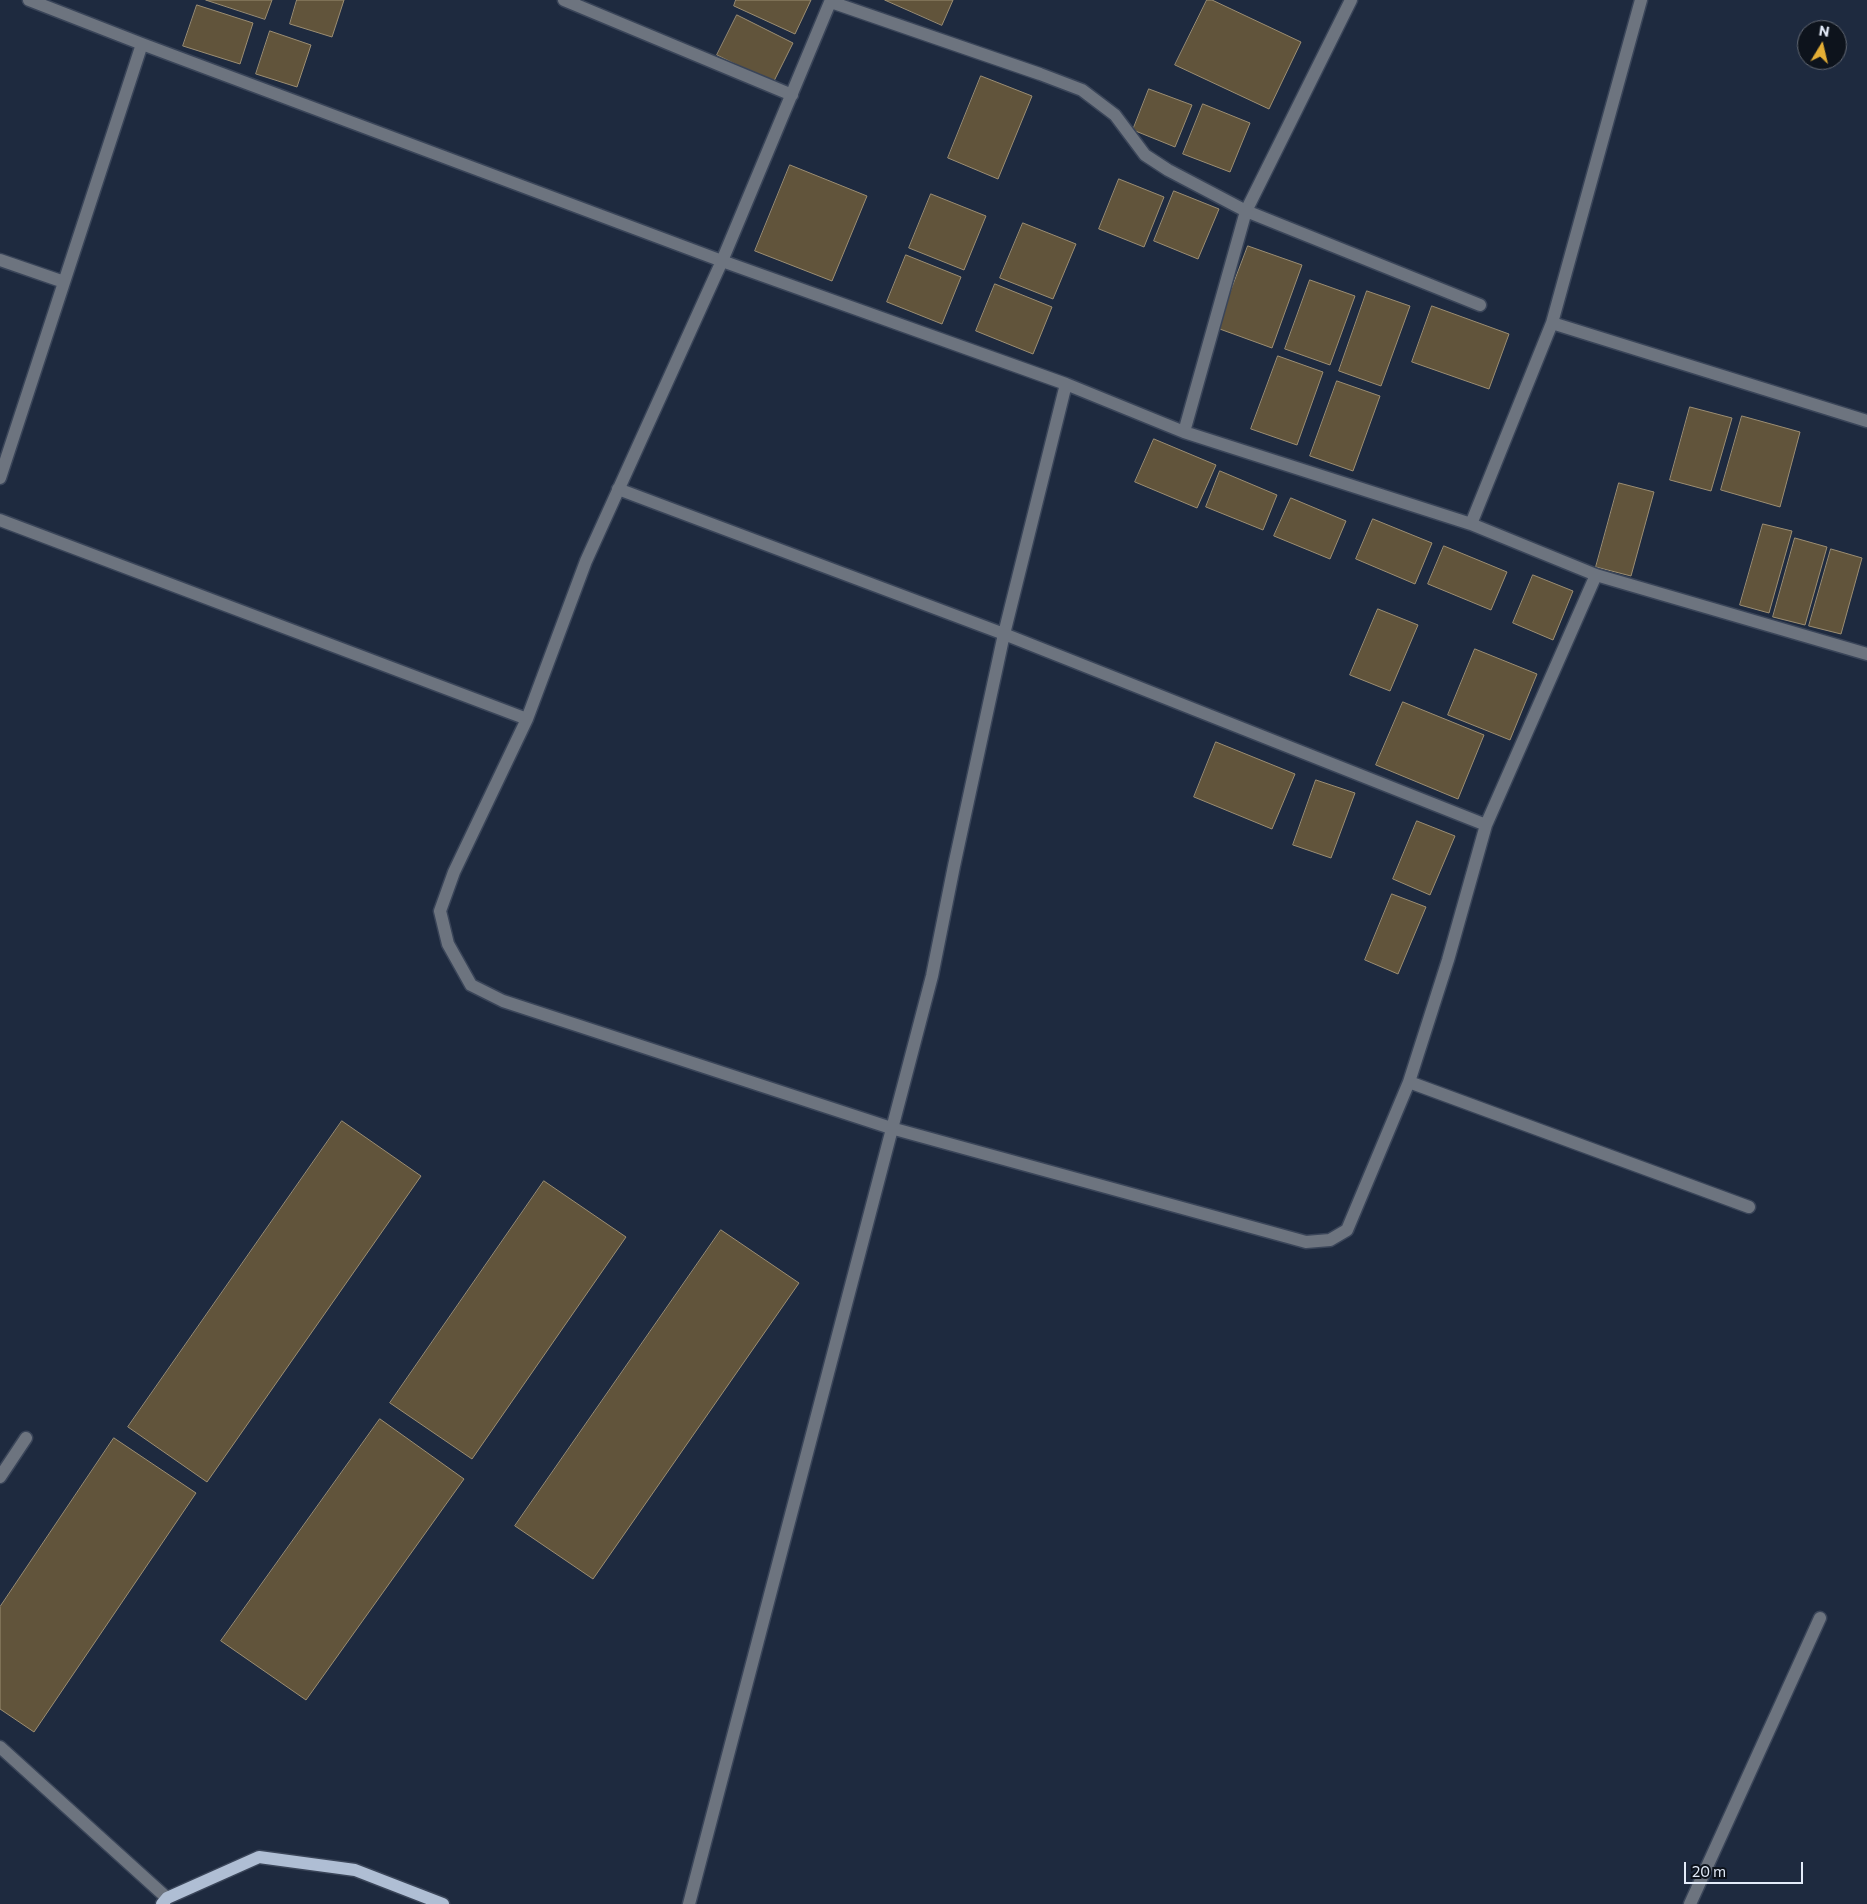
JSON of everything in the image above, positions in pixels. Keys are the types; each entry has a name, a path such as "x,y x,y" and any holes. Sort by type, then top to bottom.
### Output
{"main road":[{"path":"164,1901 258,1857 355,1870 443,1904"}],"street":[{"path":"29,0 142,44 722,260 1066,384 1184,432 1470,524 1596,574 1867,654"},
{"path":"564,0 792,95"},
{"path":"1184,432 1246,210 1351,0"},
{"path":"1470,524 1552,323 1641,0"},
{"path":"1480,304 1246,210 1168,170 1146,155 1115,115 1082,90 831,1 722,260 586,562 527,719 454,872 440,911 448,944 471,985 503,1001 891,1128 1306,1242 1330,1240 1347,1230 1409,1082 1448,960 1486,825 1596,574"},
{"path":"0,478 142,44"},
{"path":"0,260 64,282"},
{"path":"1552,323 1867,421"},
{"path":"689,1904 932,976 1004,634 1066,384"},
{"path":"618,489 1004,634 1486,825"},
{"path":"0,520 527,719"},
{"path":"1409,1082 1749,1206"},
{"path":"0,1478 26,1438"},
{"path":"1690,1904 1820,1618"},
{"path":"0,1747 164,1901"}],"building":[{"path":"206,0 272,0 265,19"},
{"path":"297,0 344,0 332,37 290,24"},
{"path":"736,0 811,0 795,34 734,6"},
{"path":"885,0 953,0 942,25"},
{"path":"1207,0 1212,0 1301,42 1269,109 1175,65"},
{"path":"197,5 253,23 240,64 183,46"},
{"path":"737,15 793,43 773,83 717,55"},
{"path":"270,31 311,45 297,87 256,74"},
{"path":"981,76 1032,96 998,179 948,158"},
{"path":"1149,89 1192,105 1175,147 1133,130"},
{"path":"1203,104 1250,123 1230,172 1183,154"},
{"path":"790,165 867,196 832,281 755,251"},
{"path":"1119,179 1164,197 1144,247 1099,229"},
{"path":"1174,191 1219,209 1198,259 1154,241"},
{"path":"931,194 986,216 964,270 909,248"},
{"path":"1023,223 1076,244 1053,299 1000,278"},
{"path":"1248,246 1302,265 1272,348 1217,328"},
{"path":"906,255 961,277 942,324 887,302"},
{"path":"1310,280 1355,296 1330,365 1285,349"},
{"path":"995,284 1052,307 1033,354 976,331"},
{"path":"1367,291 1410,306 1381,386 1339,371"},
{"path":"1432,306 1509,334 1489,389 1412,362"},
{"path":"1278,356 1323,372 1297,445 1251,429"},
{"path":"1337,381 1380,396 1353,471 1310,456"},
{"path":"1690,407 1732,418 1711,491 1670,480"},
{"path":"1742,416 1800,432 1780,507 1721,490"},
{"path":"1154,439 1216,465 1197,508 1135,482"},
{"path":"1220,471 1277,495 1263,530 1206,507"},
{"path":"1619,483 1654,492 1631,576 1596,567"},
{"path":"1291,498 1346,521 1330,559 1274,536"},
{"path":"1373,519 1432,543 1415,584 1356,559"},
{"path":"1763,524 1792,531 1769,613 1740,605"},
{"path":"1795,538 1827,547 1805,625 1773,617"},
{"path":"1444,546 1507,572 1491,610 1428,584"},
{"path":"1831,549 1862,558 1841,634 1809,626"},
{"path":"1533,575 1573,591 1553,640 1513,623"},
{"path":"1378,609 1418,625 1390,691 1350,675"},
{"path":"1475,649 1537,674 1510,740 1448,715"},
{"path":"1403,702 1484,735 1458,799 1376,765"},
{"path":"1216,742 1295,774 1272,829 1194,797"},
{"path":"1316,780 1355,793 1331,858 1293,845"},
{"path":"1417,821 1455,836 1430,895 1393,879"},
{"path":"1392,894 1426,907 1398,974 1365,960"},
{"path":"342,1121 421,1176 207,1482 128,1427"},
{"path":"544,1181 626,1237 472,1459 390,1403"},
{"path":"721,1230 799,1283 593,1579 515,1526"},
{"path":"380,1419 464,1479 306,1700 221,1641"},
{"path":"114,1438 196,1493 34,1732 0,1709 0,1607"}]}
